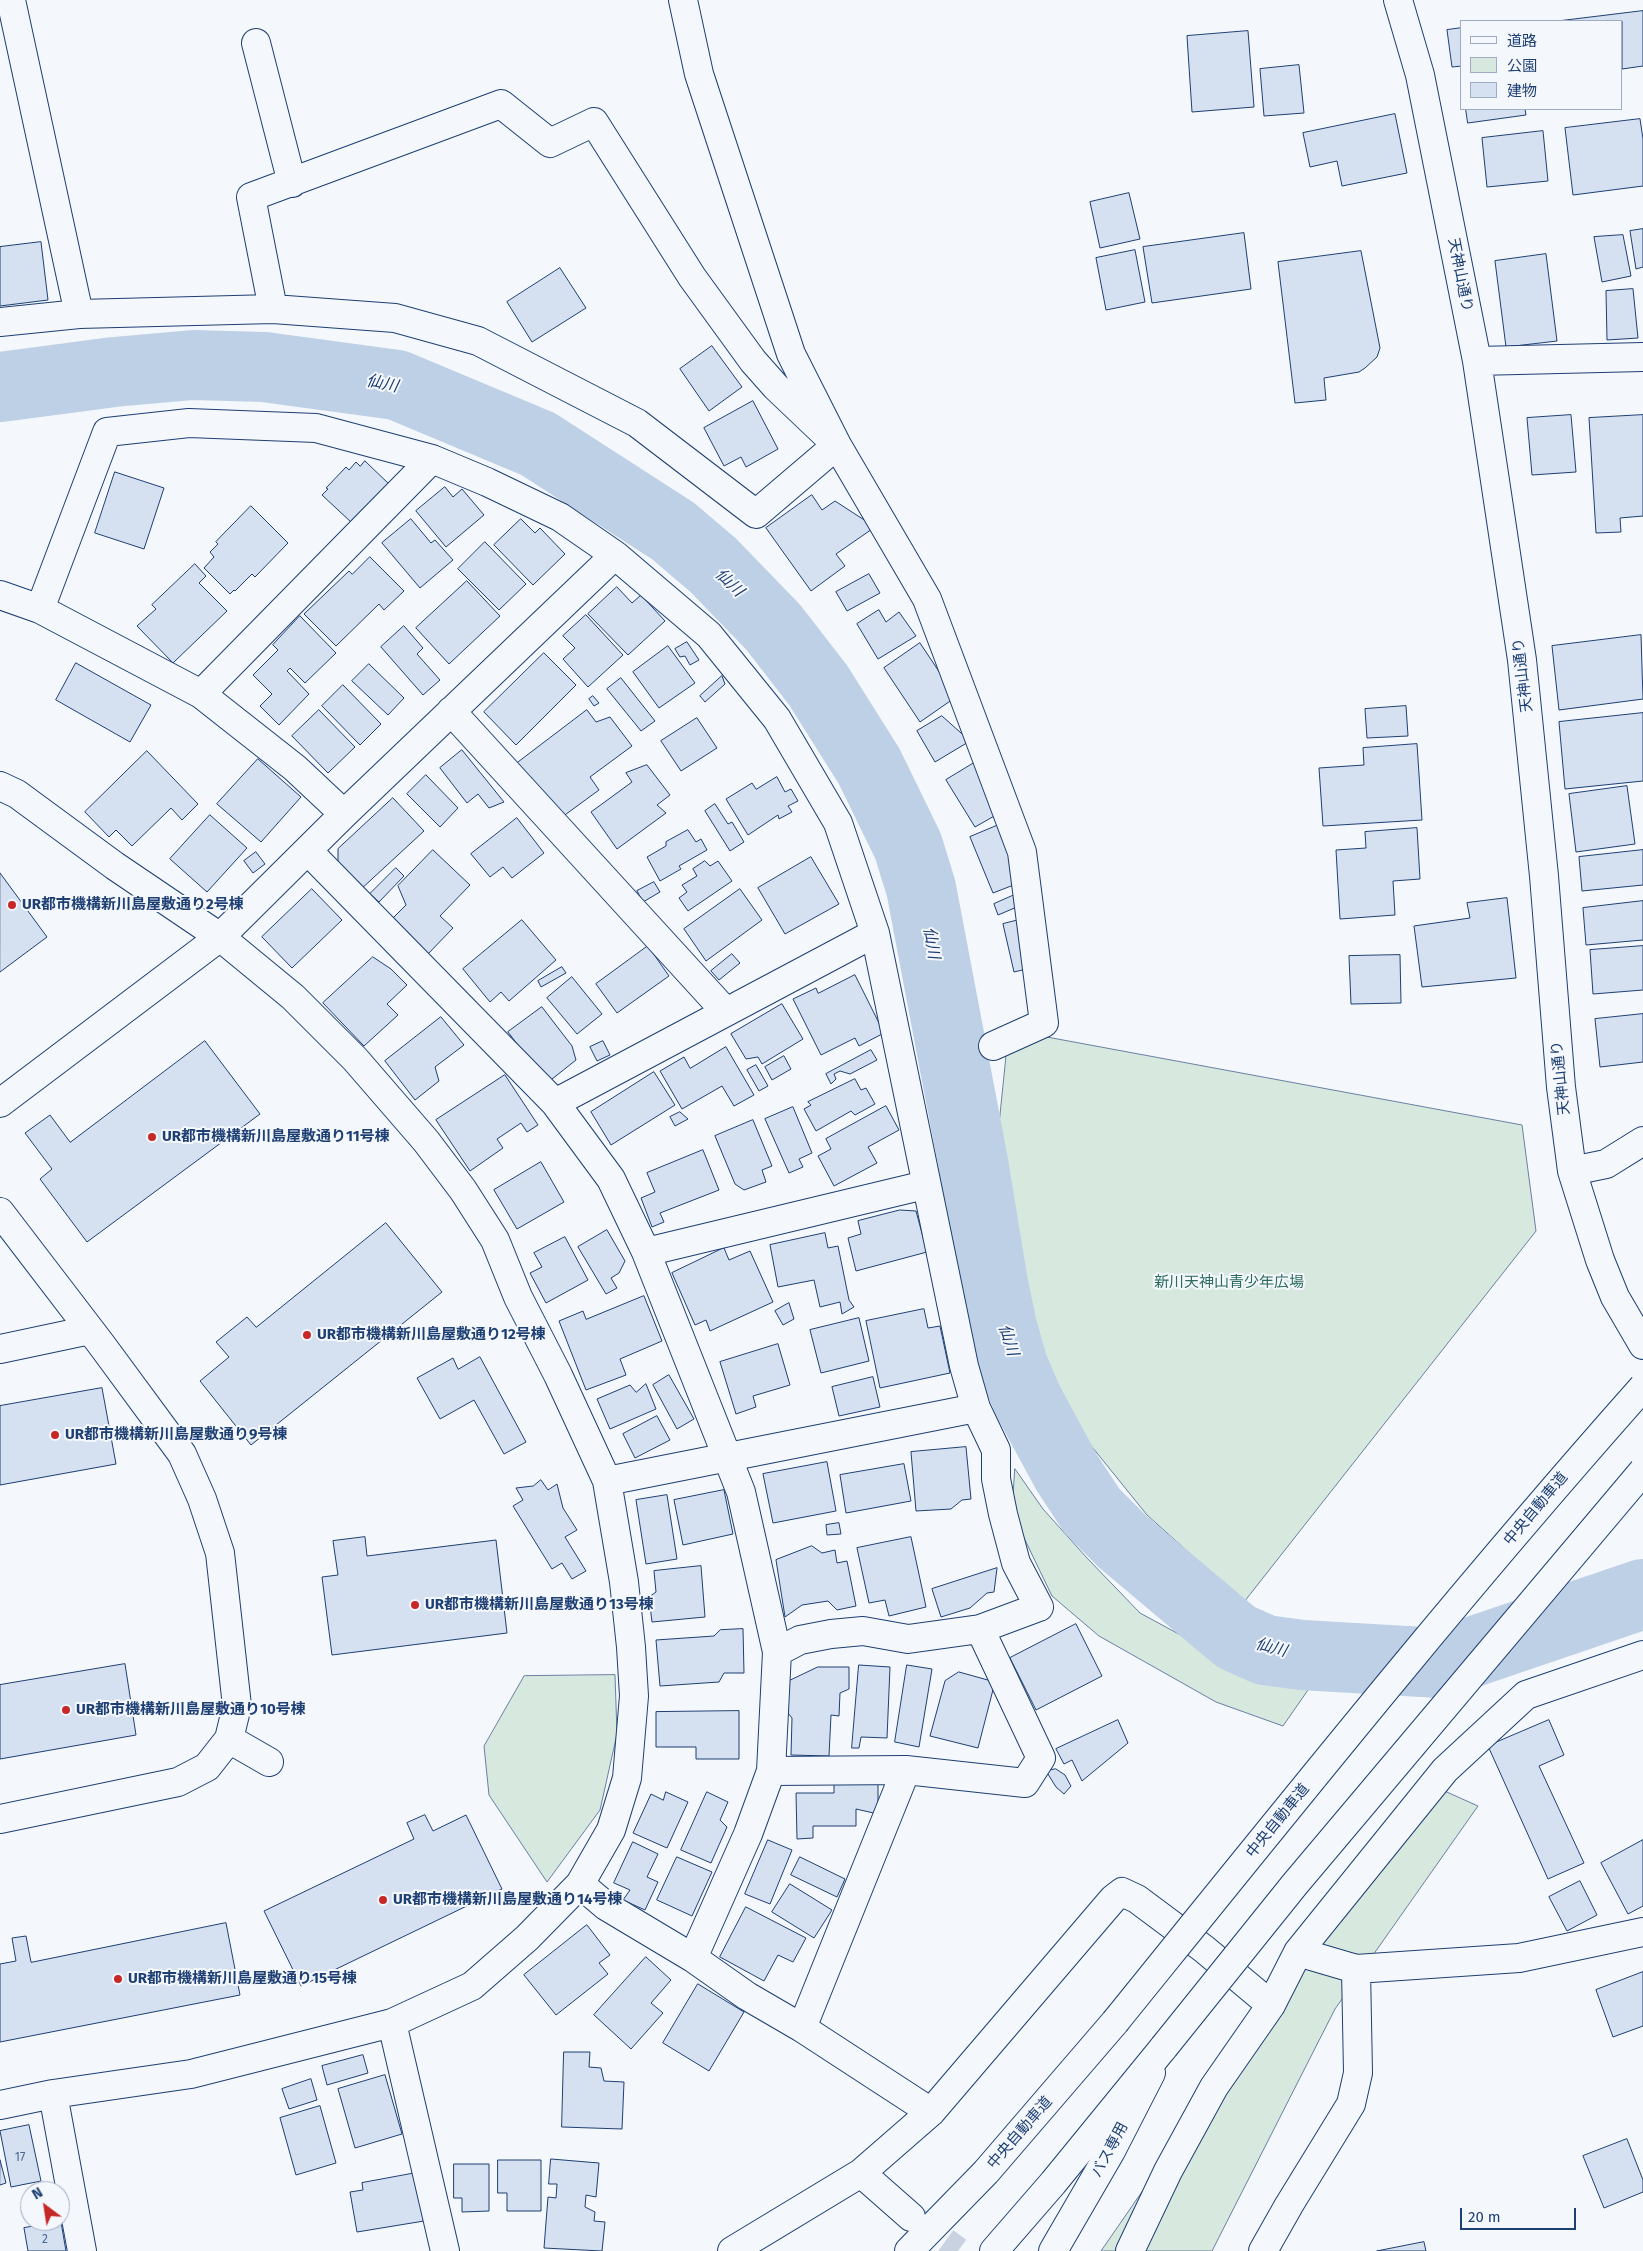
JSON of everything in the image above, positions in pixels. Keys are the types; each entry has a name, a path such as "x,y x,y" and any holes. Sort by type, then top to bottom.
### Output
{"main road":[{"path":"11,0 79,314"},
{"path":"683,0 699,74 792,354 838,445 927,599 1022,852 1044,1023 993,1046"},
{"name":"天神山通り","path":"1398,0 1420,75 1477,361 1522,660 1544,876 1561,1087 1572,1171 1600,1260 1615,1297 1643,1345"},
{"path":"256,43 292,184"},
{"path":"273,309 251,197 292,184 501,104 550,143 594,122 692,277 753,360 776,387 838,445"},
{"path":"0,322 79,314 273,309 395,318 478,341 637,423 756,514 838,445"},
{"path":"1477,361 1643,356"},
{"path":"40,609 107,432 189,422 316,428 432,459 488,482 560,517 615,555 709,635 777,719 838,823 875,933 925,1185 964,1366 976,1408 996,1450 996,1479 1016,1563 1039,1607 980,1628 908,1639 863,1630 800,1640 777,1652"},
{"path":"201,694 432,459"},
{"path":"0,1103 220,937 344,814 615,555"},
{"path":"0,595 40,609 201,694 295,768 344,814"},
{"path":"451,711 726,1012"},
{"path":"0,786 17,794 115,866 220,937 293,997 355,1059 426,1140 463,1190 495,1240 518,1297 558,1375 607,1481 624,1582 632,1647 634,1696 632,1738 627,1778 611,1830 580,1884 527,1938 472,1986 392,2023 191,2074 53,2094 0,2105"},
{"path":"308,851 555,1103 611,1179 646,1252 741,1492 777,1652 771,1772 748,1834 693,1958"},
{"path":"555,1103 875,933"},
{"path":"1572,1171 1606,1164 1643,1141"},
{"path":"646,1252 925,1185"},
{"path":"0,1212 182,1454 202,1499 220,1553 237,1706 229,1739 207,1767 178,1782 0,1819"},
{"path":"0,1349 90,1330"},
{"name":"中央自動車道","path":"909,2251 986,2172 1115,2022 1400,1670 1560,1480 1643,1387"},
{"path":"607,1481 976,1408"},
{"path":"994,2251 1053,2183 1295,1884 1643,1471"},
{"path":"771,1772 906,1770 1025,1783 1041,1758 980,1628"},
{"path":"1130,2251 1168,2171 1214,2086 1271,2005 1298,1952 1445,1770 1526,1695 1643,1655"},
{"path":"229,1739 269,1762"},
{"path":"802,2028 906,1770"},
{"path":"580,1884 606,1906 693,1958 747,1996 802,2028 931,2112"},
{"path":"732,2251 861,2173 931,2112 1113,1899 1122,1892 1137,1899 1204,1949 1271,2005"},
{"path":"1298,1952 1356,1969 1519,1958 1643,1932"},
{"path":"1263,2251 1289,2204 1350,2104 1358,2073 1356,1969"},
{"path":"392,2023 445,2251"},
{"name":"バス専用","path":"1053,2251 1111,2151 1164,2047"},
{"path":"53,2094 82,2251"},
{"path":"861,2173 911,2217"},
{"path":"987,2251 1053,2183"},
{"path":"1004,2251 1053,2183"}],"green space":[{"name":"新川天神山青少年広場","path":"1009,1030 1522,1125 1536,1231 1244,1602 1147,1515 1034,1375 995,1165"},
{"path":"1015,1469 1043,1509 1140,1613 1199,1645 1308,1690 1283,1726 1216,1702 1099,1636 1052,1596 1012,1513"},
{"path":"615,1675 617,1734 600,1810 547,1882 489,1795 484,1746 524,1676"},
{"path":"1420,1780 1478,1806 1335,2009 1212,2251 1101,2251 1271,2005"}],"building":[{"path":"1643,11 1643,66 1623,69 1623,20 1566,20"},
{"path":"1460,28 1460,66 1452,67 1447,30"},
{"path":"1248,31 1254,107 1192,112 1187,36"},
{"path":"1299,65 1304,113 1264,116 1260,69"},
{"path":"1466,110 1525,110 1526,115 1468,123"},
{"path":"1395,114 1407,173 1342,186 1337,161 1310,167 1303,133"},
{"path":"1640,119 1643,139 1643,186 1573,195 1565,128"},
{"path":"1543,131 1548,181 1487,187 1482,138"},
{"path":"1129,193 1140,239 1100,248 1090,202"},
{"path":"1643,229 1643,267 1636,269 1630,231"},
{"path":"1244,233 1251,289 1152,303 1143,247"},
{"path":"1623,235 1631,276 1602,282 1594,237"},
{"path":"41,242 48,300 0,306 0,247"},
{"path":"1135,250 1145,302 1106,310 1096,258"},
{"path":"1361,251 1380,348 1377,357 1359,372 1324,378 1326,400 1295,403 1278,262"},
{"path":"1546,254 1557,341 1506,347 1495,261"},
{"path":"560,268 586,308 532,342 507,302"},
{"path":"1633,289 1638,338 1607,340 1606,291"},
{"path":"712,346 742,387 709,411 680,369"},
{"path":"753,401 778,449 746,467 741,457 724,466 704,428"},
{"path":"1571,415 1576,472 1532,475 1527,418"},
{"path":"1643,415 1643,516 1620,518 1621,532 1596,533 1589,418"},
{"path":"365,461 390,485 352,523 322,495 328,489 326,488 346,467 349,470 356,462 360,466"},
{"path":"115,472 164,488 144,549 95,533"},
{"path":"445,487 453,497 462,489 484,515 446,547 416,511"},
{"path":"812,495 822,510 835,501 875,527 836,554 845,566 811,591 766,528"},
{"path":"251,506 288,543 255,577 252,574 230,594 204,568 214,557 210,552 218,544 216,542"},
{"path":"411,519 431,543 435,540 453,560 420,588 382,543"},
{"path":"521,519 535,533 540,528 565,554 533,585 494,545"},
{"path":"485,542 526,584 499,610 458,569"},
{"path":"370,557 404,591 384,610 379,604 336,646 304,614 349,571 352,574"},
{"path":"195,564 206,576 199,583 227,611 173,663 137,626 156,609 152,605"},
{"path":"869,574 880,593 847,611 836,592"},
{"path":"467,581 500,616 449,664 416,628"},
{"path":"617,587 632,603 641,595 665,621 628,655 588,614"},
{"path":"879,610 886,622 899,612 916,636 878,659 857,624"},
{"path":"586,615 623,655 588,687 563,659 575,648 563,636"},
{"path":"300,616 336,653 305,683 290,668 287,671 309,694 279,725 260,706 272,694 253,675 278,650 273,645"},
{"path":"404,626 423,648 417,654 440,680 423,695 381,647"},
{"path":"1641,635 1643,699 1559,710 1552,646"},
{"path":"687,642 699,660 690,665 685,656 680,657 675,649"},
{"path":"920,643 956,697 920,722 884,668"},
{"path":"668,646 695,683 659,708 633,672"},
{"path":"544,653 576,685 516,745 484,712"},
{"path":"76,663 151,705 130,742 56,700"},
{"path":"369,664 404,698 388,715 352,681"},
{"path":"722,676 725,684 705,702 700,696"},
{"path":"621,678 655,721 641,731 607,689"},
{"path":"343,685 381,724 360,745 322,706"},
{"path":"593,696 599,703 594,706 589,699"},
{"path":"1406,706 1408,736 1367,738 1365,709"},
{"path":"319,710 355,747 328,773 292,736"},
{"path":"587,710 596,722 610,717 632,746 590,777 599,790 558,820 516,764"},
{"path":"1643,713 1643,781 1565,789 1559,722"},
{"path":"942,716 970,741 935,762 917,731"},
{"path":"697,718 717,748 681,771 661,741"},
{"path":"1417,744 1422,820 1323,826 1319,768 1364,765 1363,748"},
{"path":"462,750 504,802 489,808 478,794 467,803 440,768"},
{"path":"147,751 198,804 182,820 171,808 132,846 116,830 109,837 85,812"},
{"path":"258,759 301,797 261,842 217,804"},
{"path":"974,763 1003,811 975,827 946,780"},
{"path":"647,765 670,795 657,805 666,813 617,849 591,812 632,782 626,773"},
{"path":"426,775 458,808 440,827 407,794"},
{"path":"777,777 785,792 791,789 798,801 788,806 792,812 779,819 778,815 748,835 726,799 752,783 756,789"},
{"path":"1627,786 1635,844 1576,852 1569,794"},
{"path":"393,798 424,831 360,890 338,866 338,849"},
{"path":"715,804 728,824 732,822 744,842 730,851 705,811"},
{"path":"210,815 247,848 207,892 170,859"},
{"path":"517,818 544,853 512,878 503,867 490,877 471,854"},
{"path":"1001,824 1024,881 993,893 970,837"},
{"path":"1417,828 1420,879 1393,881 1395,915 1340,919 1336,850 1366,848 1365,832"},
{"path":"688,830 696,842 701,839 707,850 679,866 681,869 660,881 647,857 666,846 666,842"},
{"path":"433,850 470,885 440,916 453,928 427,955 390,921 406,905 398,886"},
{"path":"1643,850 1643,885 1582,891 1579,857"},
{"path":"256,852 265,864 253,873 244,861"},
{"path":"811,857 839,904 785,934 758,888"},
{"path":"705,861 710,866 718,861 732,881 688,911 679,898 687,892 682,885 697,876 693,869"},
{"path":"396,868 404,876 379,902 370,894"},
{"name":"UR都市機構新川島屋敷通り2号棟","path":"0,873 47,937 0,972"},
{"path":"654,882 660,892 643,902 637,891"},
{"path":"312,889 342,920 292,968 262,937"},
{"path":"740,889 762,920 706,961 684,929"},
{"path":"1019,893 1024,904 998,915 994,904"},
{"path":"1507,898 1516,978 1422,987 1414,926 1470,918 1467,903"},
{"path":"1643,901 1643,940 1586,945 1583,908"},
{"path":"1023,919 1035,967 1014,972 1003,924"},
{"path":"522,920 556,960 509,1001 501,992 490,1002 463,969"},
{"path":"648,946 669,976 617,1013 596,984"},
{"path":"1643,946 1643,990 1593,994 1590,950"},
{"path":"732,954 740,963 719,980 711,971"},
{"path":"1400,955 1401,1003 1351,1004 1349,956"},
{"path":"373,957 391,969 407,985 387,1004 398,1015 364,1046 323,1003"},
{"path":"562,967 566,973 541,987 538,981"},
{"path":"855,975 884,1033 859,1046 855,1038 821,1055 793,999 816,988 818,993"},
{"path":"572,977 602,1014 577,1034 547,998"},
{"path":"782,1004 803,1039 762,1064 758,1057 746,1059 731,1034"},
{"path":"542,1007 572,1046 576,1060 547,1083 508,1032"},
{"path":"1643,1014 1643,1062 1600,1067 1595,1019"},
{"path":"441,1017 464,1045 435,1067 439,1081 415,1100 385,1061"},
{"name":"UR都市機構新川島屋敷通り11号棟","path":"205,1041 260,1114 87,1242 40,1179 52,1169 25,1133 50,1115 70,1142"},
{"path":"603,1041 610,1055 597,1061 590,1047"},
{"path":"726,1047 754,1095 734,1106 722,1086 682,1109 660,1071 684,1057 690,1068"},
{"path":"871,1050 877,1060 850,1074 840,1071 834,1074 836,1079 831,1084 826,1074"},
{"path":"784,1056 791,1069 772,1080 765,1067"},
{"path":"756,1065 768,1086 759,1091 747,1070"},
{"path":"654,1072 675,1105 611,1145 591,1112"},
{"path":"505,1075 538,1125 527,1132 521,1123 497,1139 503,1148 470,1171 436,1120"},
{"path":"855,1079 861,1090 866,1088 875,1104 855,1115 851,1111 816,1131 804,1109 811,1105 808,1102"},
{"path":"886,1106 899,1130 868,1147 877,1163 834,1186 818,1156 831,1149 826,1139"},
{"path":"793,1107 812,1153 799,1159 803,1167 789,1173 765,1119"},
{"path":"680,1112 688,1119 675,1126 670,1117"},
{"path":"753,1120 772,1166 762,1170 766,1182 744,1190 735,1184 715,1136"},
{"path":"703,1150 719,1190 660,1213 664,1222 652,1227 641,1198 655,1192 647,1173"},
{"path":"541,1162 564,1202 517,1229 494,1190"},
{"path":"900,1210 916,1211 927,1252 856,1271 848,1238 861,1234 858,1221"},
{"name":"UR都市機構新川島屋敷通り12号棟","path":"386,1223 442,1292 251,1445 200,1381 229,1357 216,1342 247,1317 256,1327"},
{"path":"607,1230 625,1261 619,1273 611,1278 617,1288 606,1294 578,1247"},
{"path":"825,1233 828,1248 838,1246 849,1300 854,1307 842,1314 840,1302 820,1307 814,1280 778,1287 770,1245"},
{"path":"565,1237 588,1280 546,1303 530,1273 542,1267 534,1253"},
{"path":"724,1248 729,1260 750,1251 773,1302 710,1331 706,1320 695,1325 672,1273"},
{"path":"644,1296 662,1341 620,1359 626,1375 586,1390 559,1321 583,1311 586,1319"},
{"path":"789,1303 794,1319 783,1325 775,1311"},
{"path":"924,1309 928,1328 940,1326 950,1373 880,1388 866,1321"},
{"path":"859,1318 869,1361 821,1373 810,1330"},
{"path":"778,1344 790,1385 753,1396 756,1407 736,1414 720,1362"},
{"path":"480,1357 526,1442 504,1454 474,1400 440,1419 417,1378 453,1358 458,1369"},
{"path":"669,1375 694,1419 677,1429 653,1385"},
{"path":"873,1377 880,1407 839,1416 832,1387"},
{"path":"646,1384 656,1409 610,1429 597,1399 630,1385 636,1392"},
{"name":"UR都市機構新川島屋敷通り9号棟","path":"102,1388 116,1464 0,1485 0,1406"},
{"path":"657,1416 670,1440 635,1458 623,1434"},
{"path":"966,1447 971,1499 962,1500 951,1509 916,1511 911,1452"},
{"path":"827,1462 836,1511 773,1523 763,1474"},
{"path":"904,1464 911,1501 846,1513 840,1475"},
{"path":"541,1480 548,1490 557,1484 563,1508 577,1530 565,1537 586,1571 572,1579 562,1563 552,1569 513,1506 523,1500 516,1488 533,1486"},
{"path":"724,1490 733,1534 683,1545 674,1500"},
{"path":"667,1495 677,1559 646,1564 636,1500"},
{"path":"839,1523 841,1534 827,1535 826,1525"},
{"name":"UR都市機構新川島屋敷通り13号棟","path":"365,1537 367,1556 496,1540 507,1633 332,1655 322,1577 338,1575 333,1541"},
{"path":"911,1537 926,1607 889,1616 885,1600 869,1603 857,1548"},
{"path":"812,1546 822,1553 835,1550 837,1563 847,1561 856,1606 837,1610 828,1601 802,1605 785,1617 776,1560"},
{"path":"701,1566 705,1617 652,1622 649,1597 656,1592 654,1571"},
{"path":"997,1568 994,1592 987,1593 970,1608 941,1617 932,1589"},
{"path":"1076,1624 1102,1676 1036,1710 1010,1658"},
{"path":"743,1629 744,1673 724,1673 719,1682 660,1686 656,1640 714,1636 720,1630"},
{"name":"UR都市機構新川島屋敷通り10号棟","path":"125,1664 136,1735 0,1759 0,1685"},
{"path":"859,1665 890,1667 887,1738 861,1737 859,1748 852,1748"},
{"path":"907,1665 932,1669 919,1747 895,1742"},
{"path":"818,1667 849,1667 849,1689 840,1693 839,1716 831,1715 829,1756 791,1755 792,1718 783,1707 787,1682"},
{"path":"959,1672 995,1682 978,1748 930,1736 945,1681"},
{"path":"739,1711 739,1759 696,1759 696,1747 656,1747 656,1712"},
{"path":"1118,1720 1128,1743 1082,1781 1072,1760 1064,1764 1056,1749"},
{"path":"1549,1720 1564,1755 1539,1766 1584,1863 1548,1879 1488,1746"},
{"path":"1056,1769 1065,1775 1071,1786 1064,1794 1056,1787 1046,1771"},
{"path":"878,1781 878,1814 856,1809 856,1826 813,1826 813,1838 797,1839 796,1793 834,1793 834,1782"},
{"path":"666,1792 688,1802 667,1848 633,1833 651,1794 663,1800"},
{"path":"707,1792 728,1802 720,1820 727,1827 711,1863 681,1850"},
{"name":"UR都市機構新川島屋敷通り14号棟","path":"425,1815 433,1831 466,1815 502,1889 301,1986 264,1911 414,1839 407,1823"},
{"path":"768,1840 792,1850 770,1904 745,1894"},
{"path":"1643,1840 1643,1906 1628,1914 1601,1863"},
{"path":"633,1842 658,1854 647,1877 658,1882 645,1910 623,1900 630,1890 614,1883"},
{"path":"677,1857 712,1872 692,1916 657,1900"},
{"path":"800,1857 845,1879 837,1897 791,1875"},
{"path":"1580,1881 1597,1915 1567,1931 1549,1897"},
{"path":"790,1884 832,1910 814,1938 772,1912"},
{"path":"746,1907 806,1938 793,1962 778,1955 764,1981 720,1957"},
{"name":"UR都市機構新川島屋敷通り15号棟","path":"226,1923 240,1995 0,2042 0,1964 16,1961 12,1938 26,1936 31,1962"},
{"path":"587,1925 610,1955 599,1963 608,1974 556,2015 524,1975"},
{"path":"646,1957 671,1980 651,2003 663,2013 631,2049 594,2015"},
{"path":"1643,1972 1643,2026 1613,2037 1596,1990"},
{"path":"698,1984 744,2012 709,2071 663,2043"},
{"path":"564,2052 590,2052 589,2067 601,2068 604,2081 624,2082 622,2129 562,2127"},
{"path":"363,2055 368,2073 327,2085 322,2066"},
{"path":"385,2075 402,2134 355,2148 338,2089"},
{"path":"311,2079 317,2100 289,2109 282,2089"},
{"path":"320,2106 336,2163 296,2175 280,2118"},
{"path":"29,2125 41,2181 20,2181 20,2185 11,2187 0,2131"},
{"path":"1627,2139 1643,2180 1643,2192 1604,2208 1583,2156"},
{"path":"551,2159 599,2163 596,2197 586,2195 585,2207 595,2212 594,2221 605,2222 602,2251 544,2248 548,2197 556,2198 557,2184 549,2184"},
{"path":"0,2160 6,2183 0,2185"},
{"path":"498,2160 541,2160 541,2211 507,2211 507,2193 498,2193"},
{"path":"454,2164 489,2164 489,2211 462,2212 462,2198 454,2198"},
{"path":"416,2173 424,2221 357,2232 350,2192 363,2190 362,2183"},
{"path":"25,2231 63,2231 66,2251 28,2251"},
{"path":"1424,2242 1426,2251 1377,2251"}],"waterway":[{"name":"仙川","path":"0,387 114,372 193,365 264,367 397,385 538,444 673,531 713,565 773,627 818,685 869,766 908,846 921,888 1002,1327 1013,1366 1028,1401 1067,1473 1092,1511 1123,1542 1236,1637 1265,1650 1302,1655 1440,1663 1643,1594"}],"tunnel":[{"path":"911,2217 958,2251"}],"place":[{"name":"UR都市機構新川島屋敷通り2号棟","path":"12,905"},
{"name":"UR都市機構新川島屋敷通り11号棟","path":"152,1137"},
{"name":"UR都市機構新川島屋敷通り12号棟","path":"307,1335"},
{"name":"UR都市機構新川島屋敷通り9号棟","path":"55,1435"},
{"name":"UR都市機構新川島屋敷通り13号棟","path":"415,1605"},
{"name":"UR都市機構新川島屋敷通り10号棟","path":"66,1710"},
{"name":"UR都市機構新川島屋敷通り14号棟","path":"383,1900"},
{"name":"UR都市機構新川島屋敷通り15号棟","path":"118,1979"}]}
